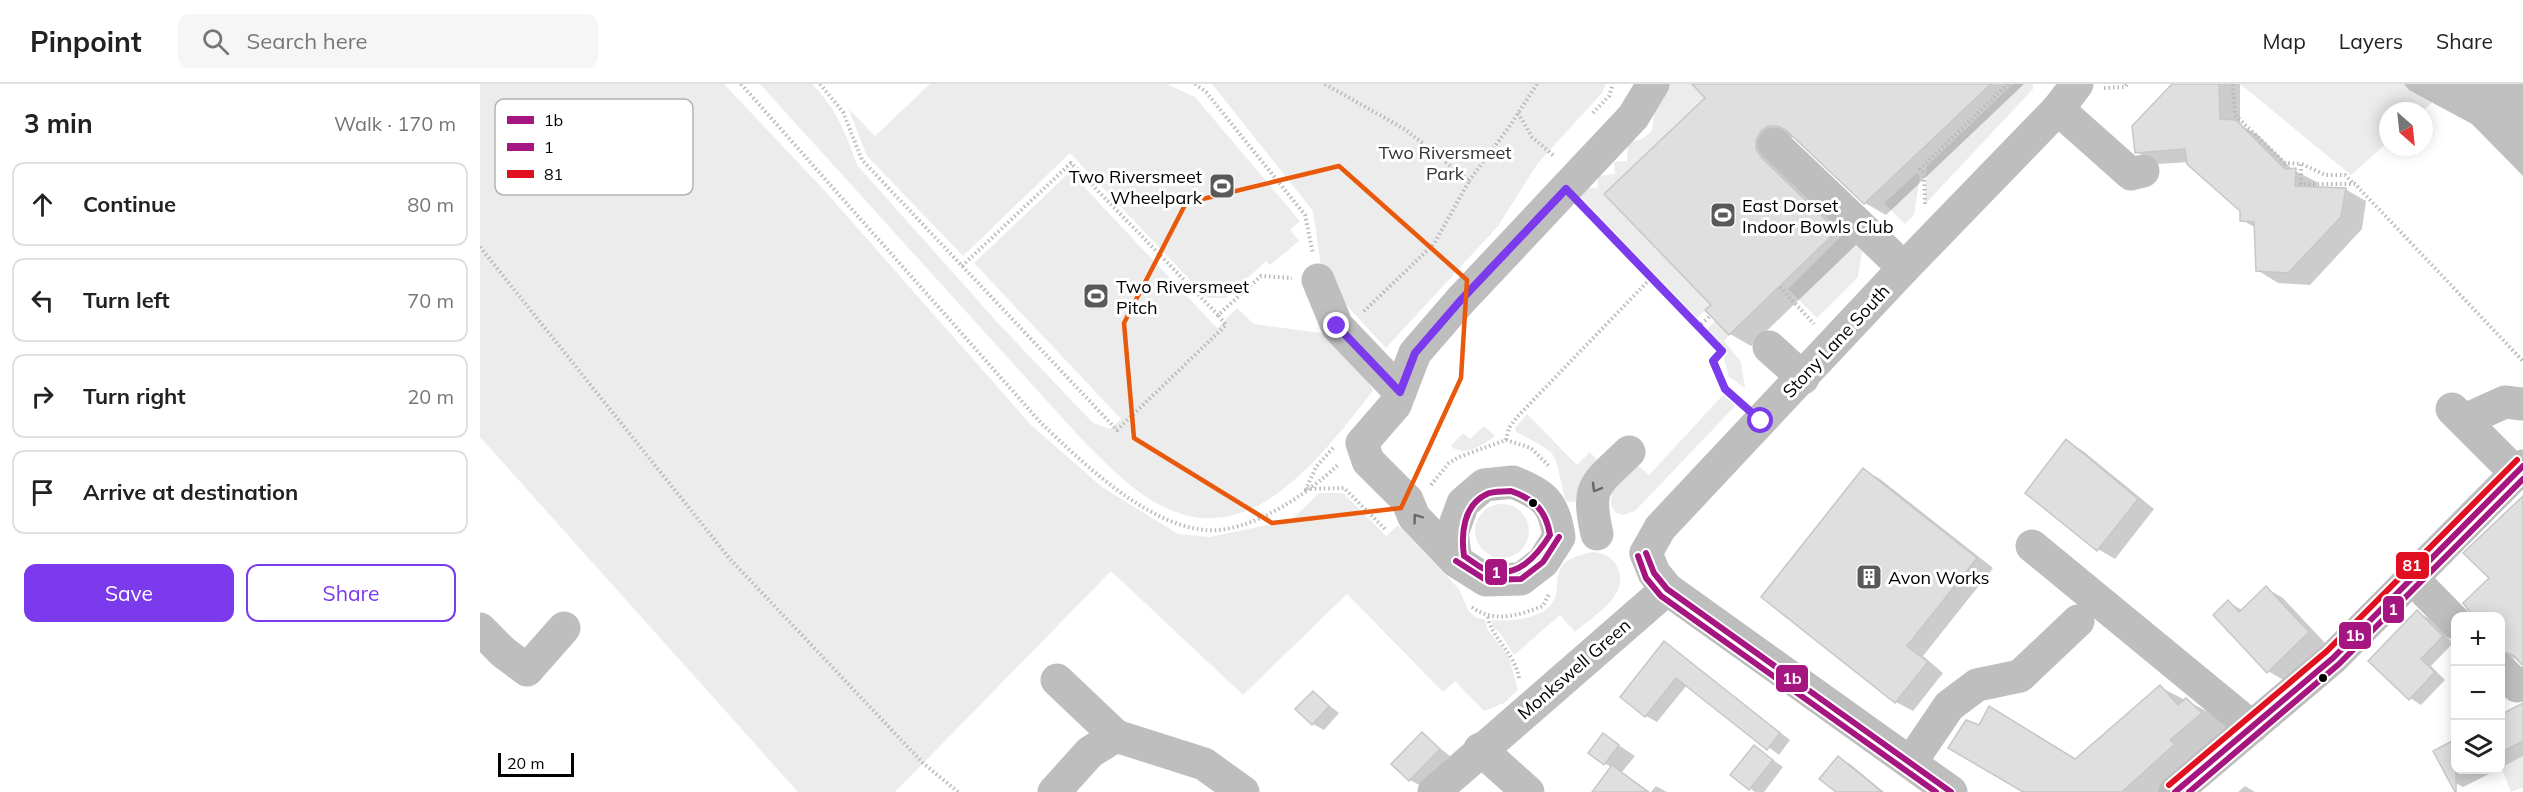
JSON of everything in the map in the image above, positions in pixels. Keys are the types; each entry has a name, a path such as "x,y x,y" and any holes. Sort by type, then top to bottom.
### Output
{"street":[{"path":"1456,561 1452,533 1459,513 1463,503 1484,485 1513,482 1540,494 1556,514 1559,537 1543,562 1521,579 1486,580 1456,561 1414,517 1407,500 1368,461 1362,443 1395,405 1415,353 1633,117 1643,96 1653,84"},
{"name":"Stony Lane South","path":"1646,552 1660,528 1904,268 2058,109 2077,84"},
{"path":"2058,109 2131,174 2143,171"},
{"path":"1773,144 1904,268"},
{"path":"1318,280 1337,326 1400,392"},
{"path":"1769,347 1803,378"},
{"path":"2175,792 2333,658 2520,469 2459,415 2505,402 2523,404"},
{"path":"1598,534 1591,506 1592,495 1602,479 1629,452"},
{"path":"1559,537 1598,534 1646,552 1654,573 1667,589 1951,792"},
{"path":"2032,546 2252,727"},
{"path":"2413,579 2451,618"},
{"name":"Monkswell Green","path":"1434,792 1480,749 1667,589"},
{"path":"1911,762 1949,706 1977,685 2020,676 2078,621"},
{"path":"480,628 503,652 527,670 564,628"},
{"path":"2505,674 2517,686 2523,683"},
{"path":"1056,680 1116,736 1204,764 1243,792"},
{"path":"1054,792 1090,752 1116,736"},
{"path":"1480,749 1528,792"}],"path":[{"path":"741,84 1019,399 1077,458 1144,507 1180,525 1207,530 1236,526 1284,507 1329,473 1362,443"},
{"path":"820,84 843,112 862,160 962,266 1117,430 1226,325 1071,163 962,266"},
{"path":"1194,84 1206,92 1305,215 1318,280 1261,276 1218,315"},
{"path":"1325,84 1407,130 1469,181"},
{"path":"1343,332 1434,244 1469,181 1537,84"},
{"path":"1925,208 1924,173 1920,169 2008,84"},
{"path":"2233,84 2235,114 2285,163 2301,164 2325,176 2345,176 2355,184 2523,361"},
{"path":"1518,113 1532,137 1554,156"},
{"path":"2301,164 2301,184 2355,184"},
{"path":"1566,189 1722,351 1713,361 1725,389 1761,421"},
{"path":"480,247 730,559 923,763 958,792"},
{"path":"1506,440 1509,428 1517,417 1651,278"},
{"path":"1780,287 1821,333"},
{"path":"1698,327 1710,316"},
{"path":"1306,489 1344,488 1385,529 1392,523"},
{"path":"1536,701 1520,685 1517,667 1504,643 1491,629 1488,617 1514,616 1543,606 1550,589"}],"highlighted area":[{"path":"1339,166 1467,280 1461,378 1401,508 1272,523 1134,438 1124,323 1186,203"}],"green space":[{"path":"480,84 724,84 824,190 1031,425 1102,487 1178,534 1210,537 1291,520 1319,493 1343,493 1386,536 1398,525 1459,589 1468,610 1475,617 1485,620 1488,630 1509,657 1518,690 1504,703 1484,711 1455,681 1443,692 1347,594 1243,695 1111,571 895,792 798,792 480,437"},
{"path":"760,84 812,84 828,102 849,142 857,165 997,322 1093,423 1110,429 1121,419 974,263 1070,172 1217,328 1237,308 1254,324 1329,334 1363,373 1373,391 1309,466 1284,489 1257,506 1228,516 1197,517 1164,507 1132,487 1085,443"},
{"path":"930,84 1167,84 1195,97 1300,221 1290,230 1299,241 1270,265 1266,261 1226,298 1207,298 1070,153 963,256 867,156 848,108 875,136"},
{"name":"Two Riversmeet Park","path":"1212,84 1606,84 1602,93 1538,163 1498,226 1386,348 1323,280 1313,211"},
{"path":"1658,84 1692,84 1705,98 1605,194 1711,305 1697,318 1573,189 1598,188 1598,176 1615,174 1614,162 1627,161 1628,143 1642,139 1652,131"},
{"path":"2013,84 2033,84 2033,89 1925,204 1926,167"},
{"path":"2240,84 2404,84 2409,90 2433,102 2379,102 2379,150 2351,175"},
{"path":"1917,173 1920,177 1914,215 1905,224 1884,203"},
{"path":"1844,233 1862,251 1858,277 1817,318 1788,289"},
{"path":"1715,321 1729,335 1724,341 1741,362 1745,388 1729,377 1724,358 1728,353 1706,330"},
{"path":"1723,395 1735,406 1635,511 1624,515 1616,513 1611,505 1612,482 1634,462 1649,475"},
{"path":"1527,414 1577,465 1590,452 1599,462 1579,501 1568,502 1565,499 1559,470 1549,450 1516,432 1515,428"},
{"path":"1484,426 1495,436 1485,443 1462,451 1451,446 1463,433 1470,439"},
{"path":"1497,504 1507,504 1517,508 1525,516 1529,531 1525,546 1517,554 1507,558 1497,558 1487,554 1479,546 1475,536 1475,526 1479,516 1487,508"},
{"path":"1592,552 1608,556 1618,569 1619,588 1608,604 1575,632 1560,615 1514,655 1500,633 1493,627 1492,620 1528,618 1544,611 1555,598 1562,566 1572,558"},
{"path":"2523,756 2523,787 2511,792 2504,774 2505,765"}],"shaded area":[{"path":"2404,84 2523,84 2523,176 2472,124 2409,90"}],"building":[{"path":"1692,84 1991,84 1864,204 1786,130 1778,126 1768,126 1761,131 1756,140 1756,149 1761,157 1837,231 1729,335 1705,310 1711,305 1604,194 1705,98"},
{"path":"2172,84 2219,84 2220,119 2236,120 2285,169 2296,168 2295,186 2346,188 2341,217 2288,273 2256,271 2254,222 2240,221 2240,211 2187,164 2185,149 2135,153 2132,126"},
{"path":"2066,439 2138,499 2097,551 2025,493"},
{"name":"Avon Works","path":"1863,468 1977,558 1907,646 1928,662 1895,703 1761,597"},
{"path":"2523,496 2522,665 2513,655 2505,653 2505,612 2470,612 2463,603 2489,578 2463,553"},
{"path":"2266,586 2309,632 2267,673 2213,615 2228,600 2239,612"},
{"path":"2417,610 2443,636 2421,659 2435,672 2409,700 2368,661"},
{"path":"1664,641 1780,733 1767,750 1676,678 1645,717 1620,697"},
{"path":"2160,685 2178,705 2186,698 2202,713 2170,740 2175,744 2122,792 2023,792 1948,748 1966,720 1979,725 1989,706 2075,759"},
{"path":"1313,691 1329,706 1312,725 1295,709"},
{"path":"2523,703 2523,741 2505,750 2505,720 2505,712"},
{"path":"1422,732 1440,749 1409,781 1391,764"},
{"path":"1603,733 1619,745 1604,765 1588,753"},
{"path":"2451,742 2451,774 2456,774 2456,792 2455,792 2433,751"},
{"path":"1754,745 1773,760 1749,790 1730,775"},
{"path":"1838,756 1882,792 1836,792 1819,779"},
{"path":"1612,765 1648,792 1592,792"}],"transit line":[{"name":"81","path":"2169,785 2327,651 2517,460"},
{"name":"1b","path":"2175,792 2333,658 2523,466"},
{"name":"1","path":"2189,792 2339,664 2523,479"},
{"name":"1","path":"1511,491 1538,507 1550,535 1539,551 1525,564 1509,571 1489,571 1464,556 1465,521 1473,505 1479,499 1489,493 1511,491"},
{"name":"1b","path":"1456,561 1486,580 1521,579 1543,562 1559,537"},
{"name":"1b","path":"1646,553 1654,573 1667,589 1951,792"},
{"name":"1","path":"1638,556 1646,578 1661,596 1936,792"}],"place":[{"name":"Two Riversmeet Wheelpark","path":"1222,186"},
{"name":"East Dorset Indoor Bowls Club","path":"1723,215"},
{"name":"Two Riversmeet Pitch","path":"1096,296"},
{"name":"Avon Works","path":"1869,577"}],"route":[{"path":"1337,326 1400,392 1415,353 1500,257 1566,189 1722,351 1713,361 1725,389 1746,411 1761,421"}]}
